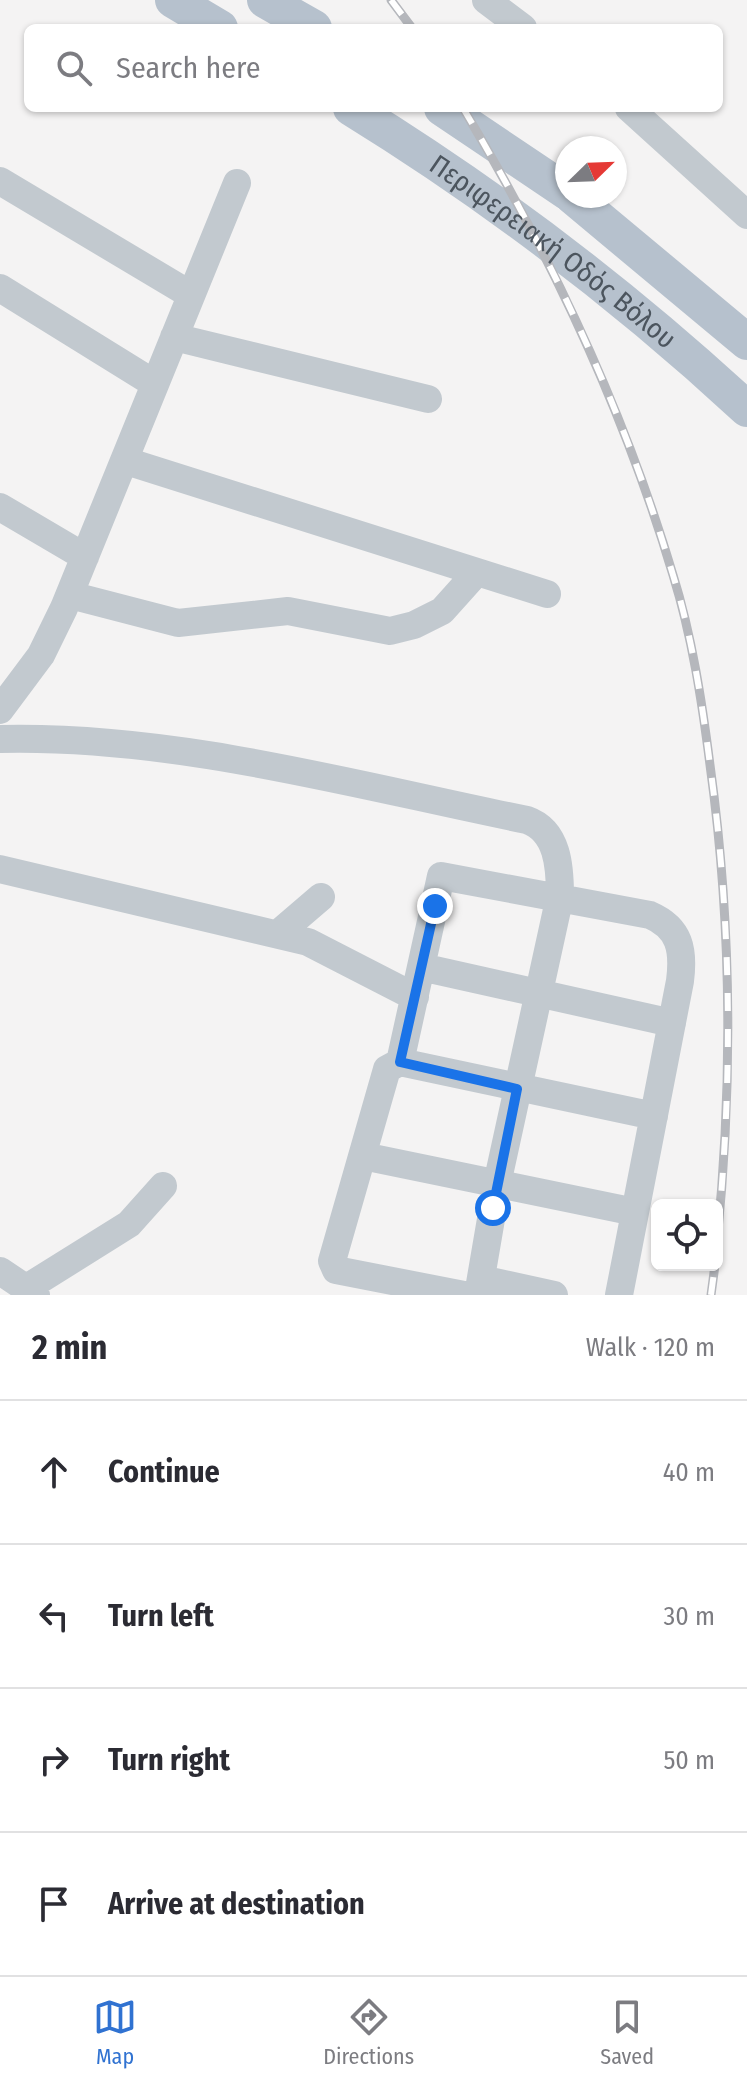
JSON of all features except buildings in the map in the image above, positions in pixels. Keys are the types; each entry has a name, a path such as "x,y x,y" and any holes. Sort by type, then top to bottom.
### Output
{"main road":[{"path":"173,0 213,24"},
{"path":"265,0 307,24"},
{"name":"Περιφερειακή Οδός Βόλου","path":"357,112 478,192 601,283 747,409"},
{"name":"Περιφερειακή Οδός Βόλου","path":"448,112 555,184"},
{"name":"Περιφερειακή Οδός Βόλου","path":"586,208 747,342"}],"street":[{"path":"486,0 518,24"},
{"path":"633,112 747,215"},
{"path":"0,181 191,295"},
{"path":"0,710 41,655 70,595 237,183"},
{"path":"0,288 155,384"},
{"path":"174,337 428,399"},
{"path":"126,461 547,594"},
{"path":"0,507 85,557"},
{"path":"70,595 178,623 288,611 383,632 405,628 434,616 458,597 477,572"},
{"path":"0,739 112,744 223,758 527,820 542,828 554,847 560,874 560,896 474,1290"},
{"path":"0,869 279,933 347,960 415,997"},
{"path":"400,1062 441,876 650,915 673,930 683,957 619,1295"},
{"path":"279,933 321,897"},
{"path":"421,967 672,1023"},
{"path":"554,1295 474,1290 336,1270 332,1261 387,1069 400,1062 654,1116"},
{"path":"363,1156 635,1212"},
{"path":"0,1271 31,1292 129,1224 163,1186"}],"railway":[{"path":"391,0 409,24"},
{"path":"465,112 526,220 583,335 654,514 686,622 700,693 723,884 728,1062 720,1199"},
{"path":"711,1295 714,1271"}],"route":[{"path":"435,906 400,1062 517,1089 493,1208"}]}
